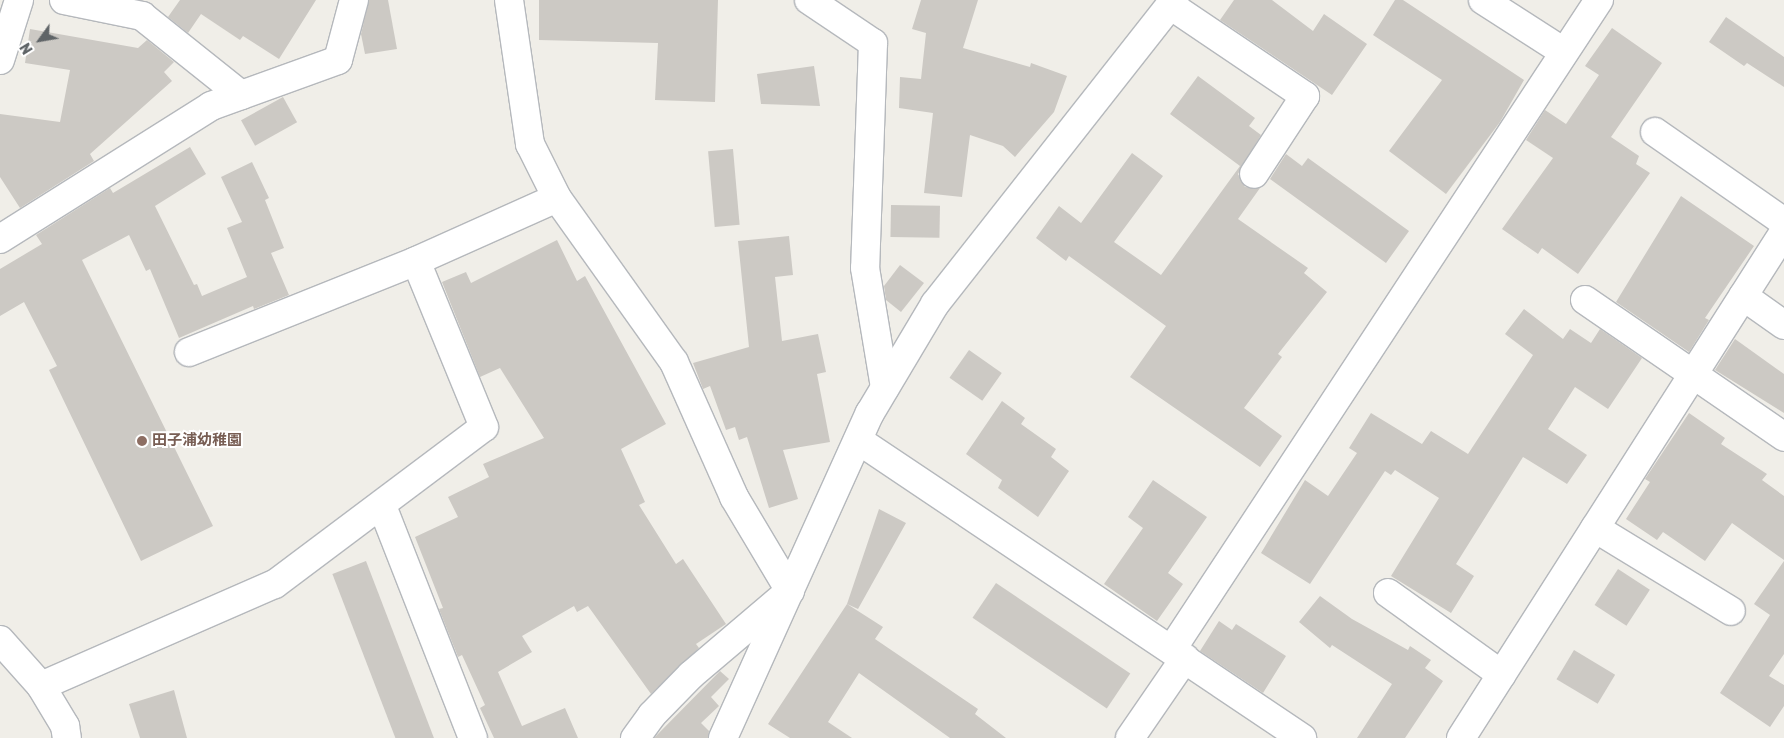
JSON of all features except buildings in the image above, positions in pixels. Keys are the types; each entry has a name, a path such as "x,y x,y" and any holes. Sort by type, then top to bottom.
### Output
{"street":[{"path":"0,60 19,0"},
{"path":"64,0 146,8 241,95"},
{"path":"0,240 211,106 338,60 354,0"},
{"path":"509,0 530,144 557,198 674,362 734,497 790,591"},
{"path":"809,0 873,43 865,268 885,388"},
{"path":"1483,0 1564,52"},
{"path":"1130,738 1178,653 1599,0"},
{"path":"723,738 858,440 885,388 935,304 1172,3 1305,96 1254,174"},
{"path":"1655,132 1784,222"},
{"path":"189,352 416,262 557,198"},
{"path":"1461,738 1784,232"},
{"path":"41,686 275,584 382,506 484,427 416,262"},
{"path":"1743,296 1784,325"},
{"path":"1585,300 1692,376 1784,436"},
{"path":"858,440 1302,738"},
{"path":"382,506 473,738"},
{"path":"1595,528 1731,611"},
{"path":"635,738 652,716 691,675 790,591"},
{"path":"1388,593 1502,675"},
{"path":"0,640 41,686 64,726 67,738"}],"place":[{"name":"田子浦幼稚園","path":"142,441"}]}
